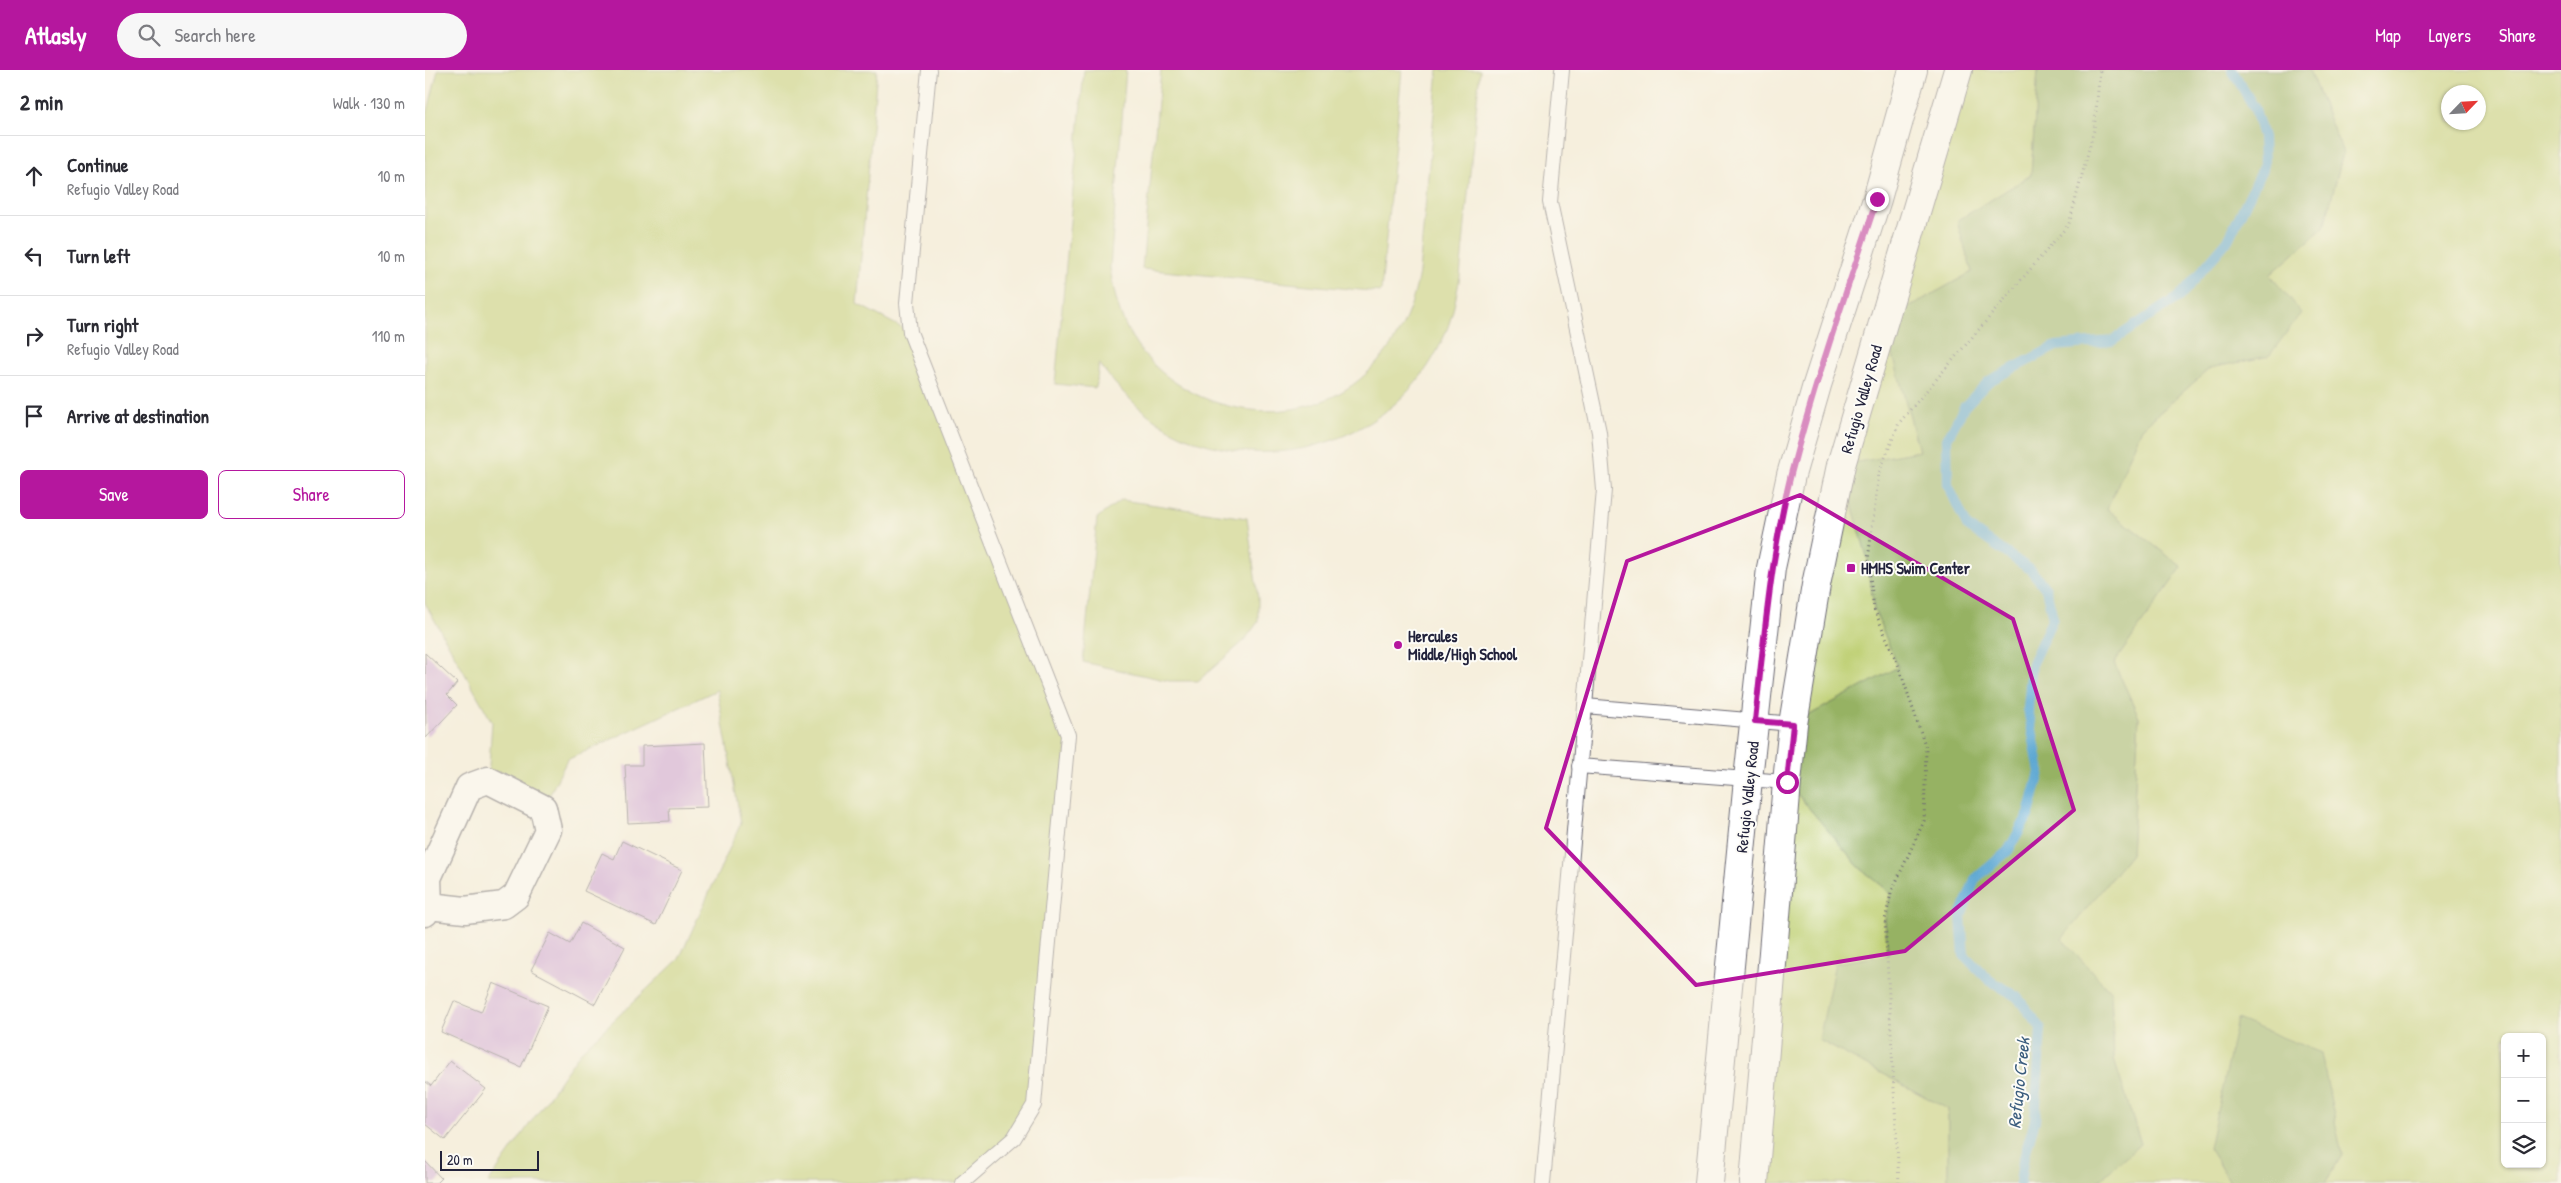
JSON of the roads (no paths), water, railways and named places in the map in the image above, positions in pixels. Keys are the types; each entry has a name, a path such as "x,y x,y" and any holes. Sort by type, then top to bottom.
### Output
{"street":[{"name":"Refugio Valley Road","path":"1709,1183 1748,779 1771,568 1791,475 1817,385 1877,199 1913,70"},
{"name":"Refugio Valley Road","path":"1754,1183 1793,724 1816,585 1841,465 1958,70"},
{"path":"488,780 543,808 548,830 516,896 504,905 465,910 427,910 428,878 469,788 488,780"}],"lane":[{"path":"929,70 907,303 910,332 1068,735 1033,1104 1014,1138 962,1183"},
{"path":"1543,1183 1604,490 1599,432 1549,202 1562,70"},
{"path":"1585,706 1793,724"},
{"path":"1579,766 1787,782"}],"waterway":[{"name":"Refugio Creek","path":"2020,1183 2023,1161 2035,1120 2041,1028 2017,997 1988,979 1964,955 1961,916 1975,879 2008,851 2029,814 2040,772 2028,709 2032,663 2053,618 2046,589 2031,570 1967,526 1948,485 1947,439 1964,407 1989,381 2056,346 2112,341 2180,296 2228,240 2264,165 2263,137 2255,109 2232,70"}],"place":[{"name":"HMHS Swim Center","path":"1851,568"},
{"name":"Hercules Middle/High School","path":"1398,645"}]}
